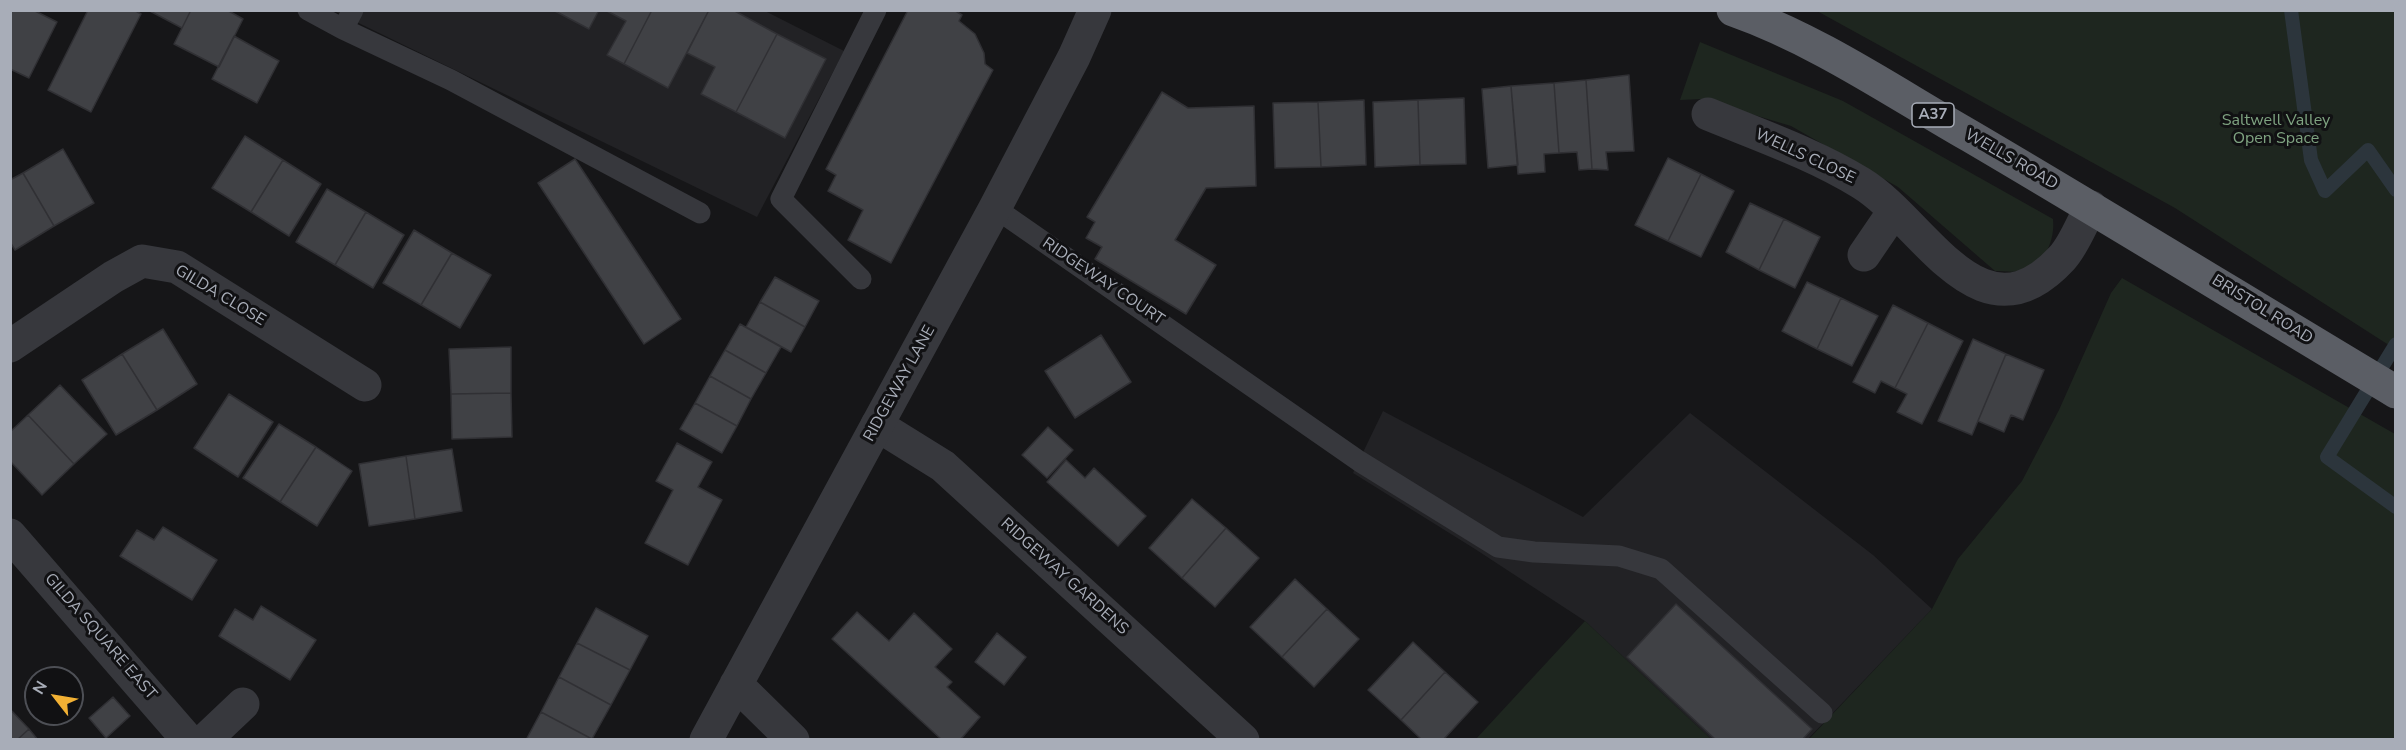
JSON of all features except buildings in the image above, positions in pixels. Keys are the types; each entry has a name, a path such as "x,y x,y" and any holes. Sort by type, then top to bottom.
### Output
{"highway":[{"name":"WELLS ROAD","path":"1734,10 1792,35 1847,64 2128,228"},
{"name":"BRISTOL ROAD","path":"2128,228 2396,392"}],"street":[{"name":"RIDGEWAY LANE","path":"705,740 995,208 1074,57 1095,10"},
{"name":"WELLS CLOSE","path":"1708,114 1805,155 1863,184 1953,269 1977,284 2004,291 2030,285 2063,257 2091,207"},
{"path":"1864,255 1894,211"},
{"name":"GILDA CLOSE","path":"10,346 113,277 142,261 177,267 365,385"},
{"name":"RIDGEWAY GARDENS","path":"877,425 943,466 1243,740"},
{"name":"GILDA SQUARE EAST","path":"10,535 188,740"},
{"path":"736,684 792,740"},
{"path":"205,740 243,704"}],"lane":[{"path":"308,10 348,20 451,80 700,213"},
{"path":"861,279 782,199 876,10"},
{"name":"RIDGEWAY COURT","path":"995,208 1359,461 1498,547 1534,552 1619,556 1661,569 1822,713"}],"shaded area":[{"path":"334,11 765,11 844,51 757,217"},
{"path":"1383,411 1583,517 1690,413 1873,555 1932,609 1808,739 1711,739 1585,621 1353,473"}],"green space":[{"name":"Saltwell Valley Open Space","path":"1817,11 2395,11 2395,349 2175,208"},
{"path":"1700,42 1843,101 2053,219 2051,242 2048,249 2038,262 2024,270 1995,271 1898,187 1791,126 1701,99 1680,100"},
{"path":"2122,278 2395,434 2395,739 1808,740 1932,609 1958,559 2022,481 2059,410 2111,293"},
{"path":"1585,621 1711,739 1476,739"}],"waterway":[{"path":"2291,10 2311,160 2325,191 2368,150 2396,190"},
{"path":"2396,344 2327,457 2396,507"}]}
